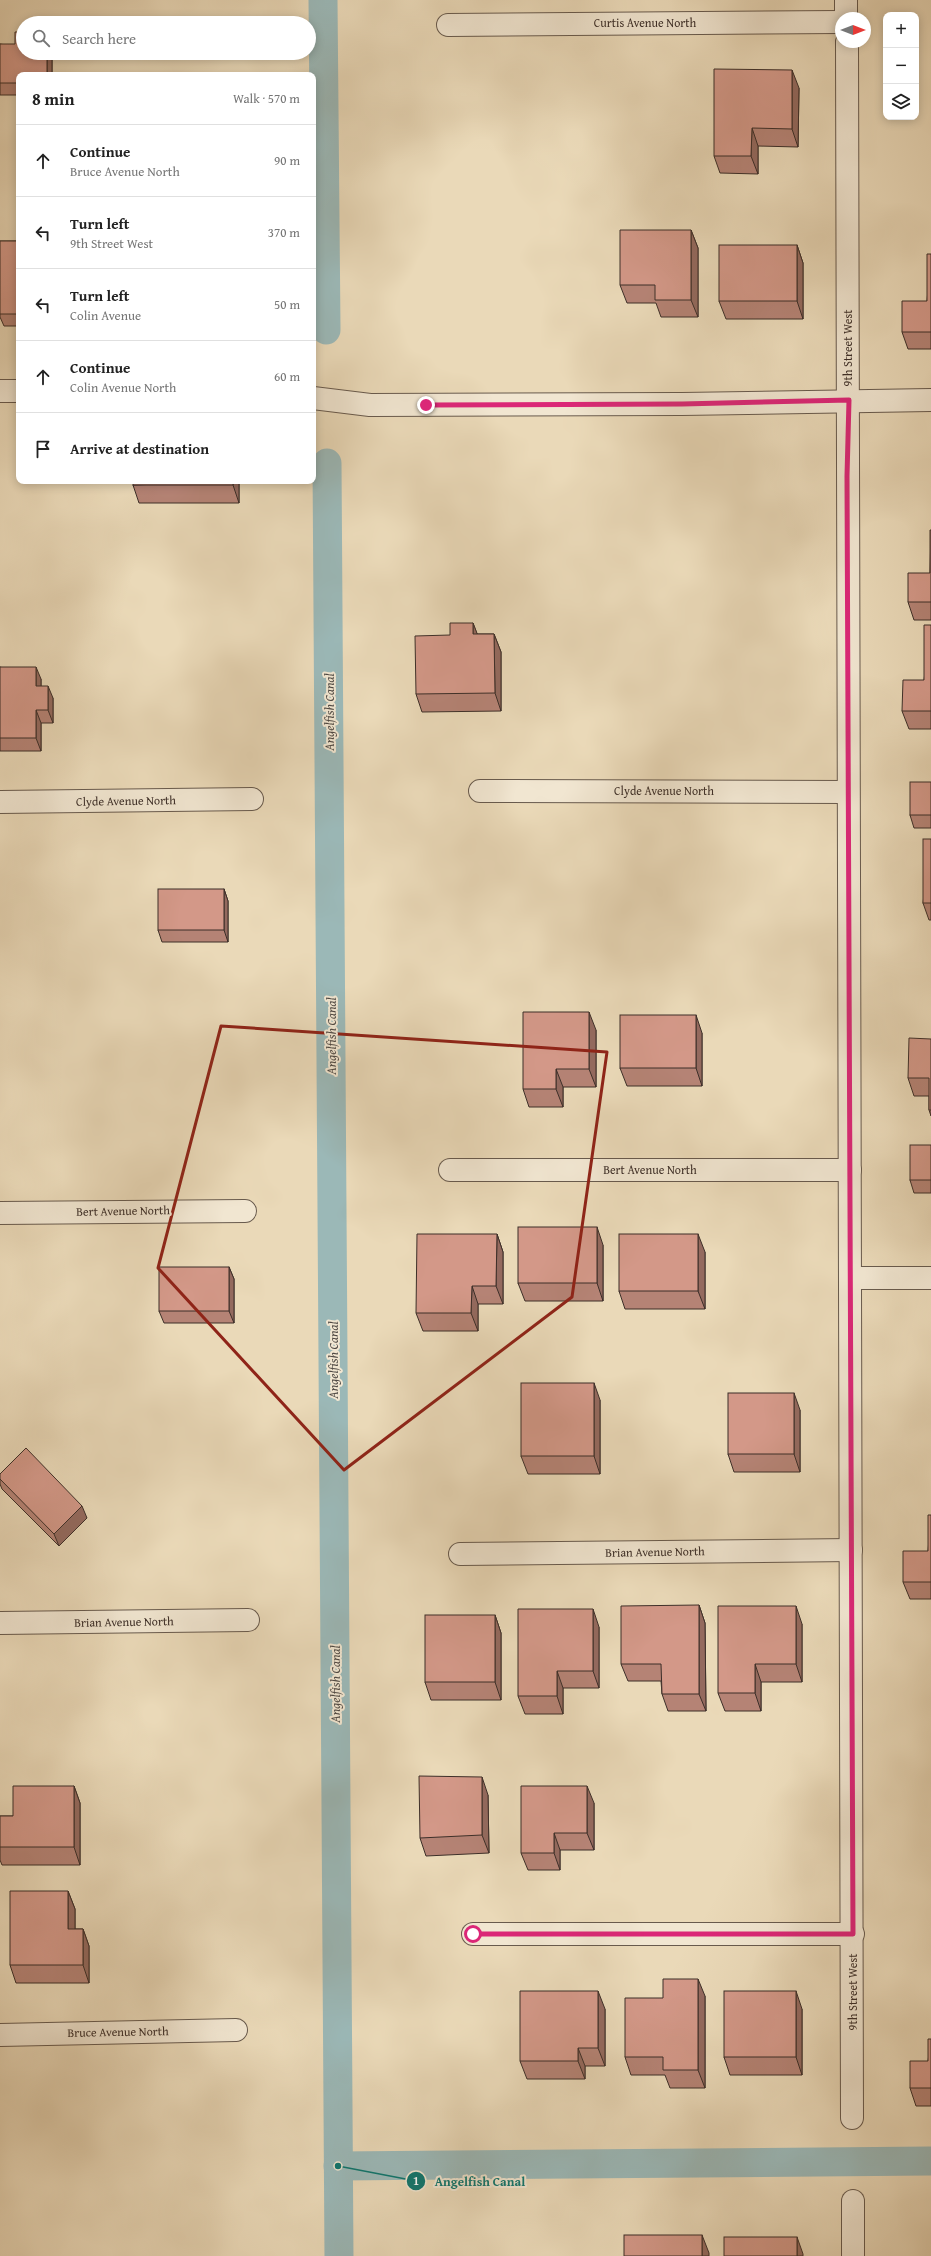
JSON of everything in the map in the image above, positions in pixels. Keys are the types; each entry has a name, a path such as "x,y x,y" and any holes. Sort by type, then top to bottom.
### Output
{"street":[{"path":"846,0 846,12"},
{"name":"Curtis Avenue North","path":"448,25 835,22"},
{"name":"9th Street West","path":"846,48 849,400 847,476 853,1934 852,2118"},
{"path":"0,391 16,391"},
{"path":"316,398 370,405 658,404 849,400 931,400"},
{"name":"Clyde Avenue North","path":"480,791 848,792"},
{"name":"Clyde Avenue North","path":"0,802 252,799"},
{"name":"Bert Avenue North","path":"450,1170 850,1170"},
{"name":"Bert Avenue North","path":"0,1213 245,1210"},
{"path":"851,1278 931,1278"},
{"name":"Brian Avenue North","path":"460,1554 851,1550"},
{"name":"Brian Avenue North","path":"0,1623 248,1620"},
{"path":"473,1934 853,1934"},
{"name":"Bruce Avenue North","path":"0,2035 236,2030"},
{"path":"853,2201 853,2256"}],"highlighted area":[{"path":"221,1026 607,1052 572,1297 344,1470 158,1268"}],"building":[{"path":"16,32 16,60 47,60 47,72 16,72 16,83 0,83 0,44 15,44"},
{"path":"714,69 792,70 792,129 752,128 751,156 714,156"},
{"path":"620,230 691,230 691,300 655,300 655,285 620,285"},
{"path":"0,241 16,241 16,314 0,314"},
{"path":"719,245 797,245 797,301 719,301"},
{"path":"927,254 931,254 931,332 902,332 902,301 927,301"},
{"path":"133,484 233,484 233,485"},
{"path":"930,530 931,602 908,602 908,573 930,573"},
{"path":"450,623 473,623 473,634 494,634 495,693 416,694 415,636 450,635"},
{"path":"924,625 931,625 931,711 902,711 903,680 924,680"},
{"path":"0,667 36,667 36,686 48,686 48,710 36,710 36,738 0,738"},
{"path":"910,782 931,782 931,815 910,815"},
{"path":"923,839 931,839 931,903 923,903"},
{"path":"158,889 224,889 224,930 158,930"},
{"path":"523,1012 589,1012 589,1069 556,1069 556,1089 523,1089"},
{"path":"620,1015 696,1015 696,1068 620,1068"},
{"path":"909,1038 931,1039 931,1110 929,1110 929,1078 908,1078"},
{"path":"910,1145 931,1145 931,1180 910,1180"},
{"path":"518,1227 597,1227 597,1283 518,1283"},
{"path":"417,1234 497,1234 496,1286 472,1286 471,1313 416,1313"},
{"path":"619,1234 698,1234 698,1291 619,1291"},
{"path":"159,1267 229,1267 229,1311 159,1311"},
{"path":"521,1383 594,1383 594,1456 521,1456"},
{"path":"728,1393 794,1393 794,1454 728,1454"},
{"path":"26,1448 82,1506 54,1534 0,1479 0,1474"},
{"path":"928,1515 931,1515 931,1582 903,1582 903,1551 928,1551"},
{"path":"699,1605 699,1694 662,1694 661,1664 621,1664 621,1606"},
{"path":"718,1606 796,1606 796,1664 755,1664 755,1693 718,1693"},
{"path":"518,1609 593,1609 593,1671 557,1671 557,1696 518,1696"},
{"path":"425,1615 495,1615 495,1682 425,1682"},
{"path":"419,1776 482,1777 482,1835 420,1838"},
{"path":"13,1786 74,1786 74,1847 0,1847 0,1816 13,1816"},
{"path":"521,1786 587,1786 587,1833 554,1833 554,1853 521,1853"},
{"path":"10,1891 68,1891 68,1929 83,1929 83,1965 10,1965"},
{"path":"663,1979 698,1979 698,2070 663,2070 663,2057 625,2057 625,1998 663,1998"},
{"path":"520,1991 598,1991 598,2048 578,2048 578,2061 520,2061"},
{"path":"724,1991 796,1991 796,2057 724,2057"},
{"path":"928,2039 931,2039 931,2088 910,2088 910,2061 928,2061"},
{"path":"624,2235 702,2235 702,2256 624,2256"},
{"path":"724,2237 797,2237 797,2256 724,2256"}],"waterway":[{"name":"Angelfish Canal","path":"323,0 326,330"},
{"name":"Angelfish Canal","path":"327,463 339,2256"},
{"path":"338,2166 931,2161"}],"place":[{"name":"Angelfish Canal","path":"338,2166"}],"route":[{"path":"426,405 682,404 849,400 847,476 853,1934 473,1934"}]}
